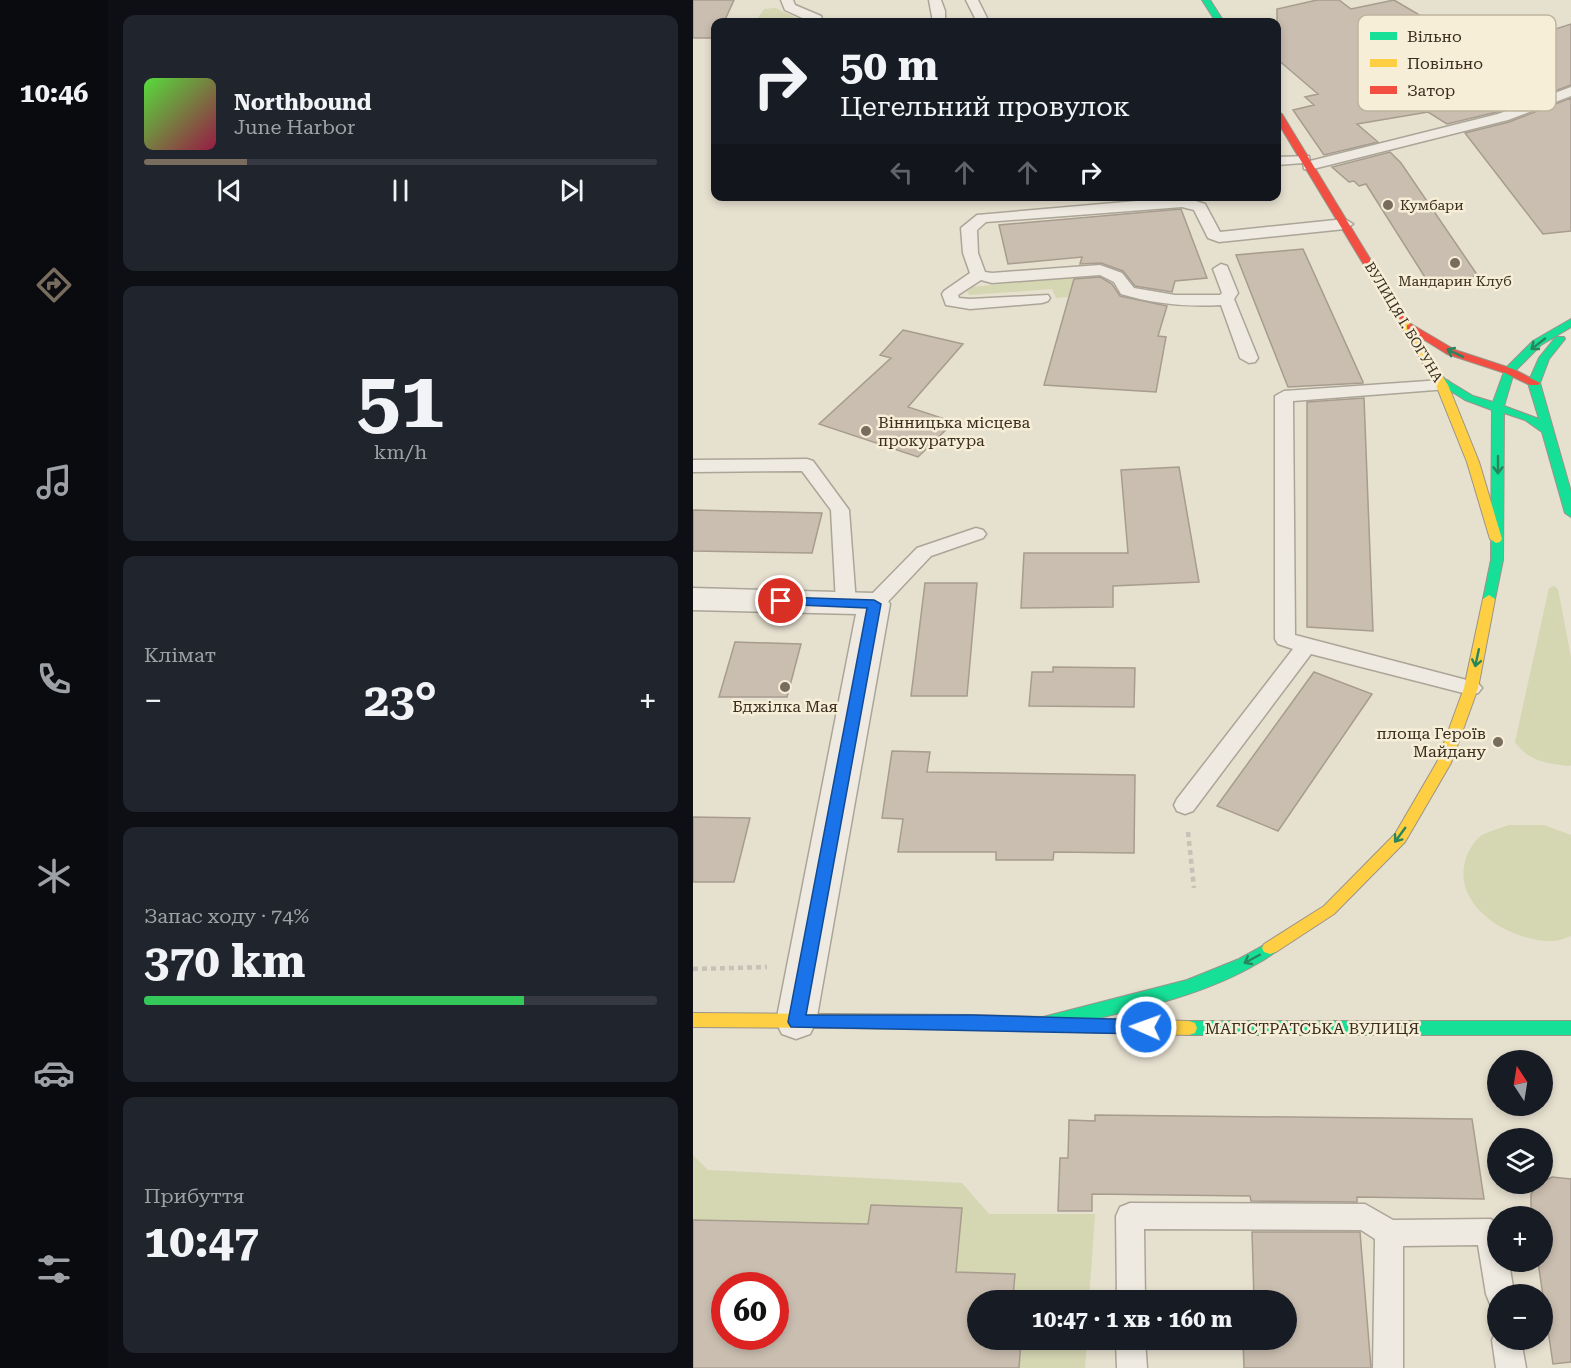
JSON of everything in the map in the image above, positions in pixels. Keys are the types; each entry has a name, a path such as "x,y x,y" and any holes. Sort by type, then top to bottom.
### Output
{"main road":[{"path":"1206,0 1217,18"},
{"name":"ВУЛИЦЯ І. БОГУНА","path":"1281,120 1406,323 1439,381 1473,462 1497,545"},
{"path":"1406,323 1451,352 1509,371 1536,390"},
{"path":"1043,1024 1197,984 1254,959 1329,910 1400,838 1444,763 1471,688 1497,560 1498,406 1509,371 1537,344 1571,324"},
{"path":"1570,504 1536,390 1544,358 1571,324"},
{"path":"1439,381 1470,399 1498,406 1537,422 1548,431"},
{"path":"1498,406 1519,404 1536,390"},
{"name":"МАГІСТРАТСЬКА ВУЛИЦЯ","path":"693,1020 1248,1029 1571,1028"}],"street":[{"path":"693,599 860,603 796,1022"}],"lane":[{"path":"787,0 789,7 814,18"},
{"path":"935,0 939,18"},
{"path":"972,0 981,18"},
{"path":"1556,97 1571,91"},
{"path":"1281,161 1307,162 1503,117 1519,111"},
{"path":"979,275 968,241 969,228 982,218 1183,202 1200,207 1213,235 1219,237 1345,224"},
{"path":"1219,237 1213,249 1230,294 1225,300"},
{"path":"1042,298 970,304 952,302 949,294 964,282 979,275 992,278 1100,270 1114,273 1123,281 1127,291 1140,295 1198,301 1225,300 1230,305 1249,358"},
{"path":"1439,381 1284,396 1285,639 1471,688"},
{"path":"693,466 807,465 840,510 860,603 924,552 976,534"},
{"path":"1185,805 1306,646"},
{"path":"1131,1290 1130,1216 1365,1217 1389,1233 1490,1232 1498,1284"},
{"path":"1388,1368 1389,1233"},
{"path":"1131,1350 1132,1368"},
{"path":"1509,1350 1512,1368"}],"path":[{"path":"1185,805 1194,888"},
{"path":"693,969 768,967 809,945"}],"green space":[{"path":"775,8 797,18 758,18 764,9"},
{"path":"1091,275 1111,282 1115,293 1056,298 1052,289 970,295 967,292 972,287"},
{"path":"1554,586 1558,589 1571,657 1571,765 1569,766 1532,758 1515,742 1549,588"},
{"path":"1509,825 1544,825 1571,835 1571,936 1553,941 1520,936 1489,919 1468,894 1464,879 1465,862 1471,847 1482,835"},
{"path":"693,1155 708,1170 962,1183 989,1214 1095,1214 1090,1290 967,1290 967,1350 1086,1350 1085,1368 693,1368"}],"building":[{"path":"693,0 734,0 726,18 711,18 711,38 693,38"},
{"path":"1317,0 1339,0 1351,9 1394,0 1419,15 1358,15 1358,111 1500,111 1447,124 1428,112 1357,124 1378,142 1324,155 1293,110 1314,105 1305,97 1318,94 1281,62 1281,18 1277,18 1277,9"},
{"path":"1571,24 1571,85 1556,90 1556,29"},
{"path":"1571,98 1571,231 1543,234 1465,133 1509,122 1537,111 1556,111 1556,104"},
{"path":"1390,152 1401,163 1478,276 1428,282 1366,184 1359,186 1354,181 1349,182 1332,167"},
{"path":"1181,209 1207,278 1175,281 1172,292 1135,286 1123,271 1101,263 1080,264 1082,257 1008,264 999,225"},
{"path":"1303,249 1363,383 1288,387 1236,255"},
{"path":"1100,277 1112,284 1120,296 1167,306 1158,336 1166,337 1156,392 1044,385 1074,279"},
{"path":"903,330 963,344 908,407 954,422 918,457 819,424 891,358 880,355"},
{"path":"1364,398 1373,631 1307,627 1307,402"},
{"path":"1179,467 1199,582 1113,586 1113,607 1021,608 1024,553 1128,553 1121,470"},
{"path":"693,510 822,513 812,553 693,551"},
{"path":"925,583 977,583 967,696 911,696"},
{"path":"735,642 801,644 787,697 719,697"},
{"path":"1053,667 1135,668 1134,707 1029,706 1032,672 1053,672"},
{"path":"1314,672 1372,694 1278,831 1217,806"},
{"path":"892,751 930,752 927,772 1135,775 1134,853 1054,852 1053,860 996,860 996,852 898,852 903,819 882,818"},
{"path":"693,817 750,818 734,882 693,882"},
{"path":"1095,1115 1472,1119 1484,1199 1357,1197 1357,1202 1251,1201 1250,1196 1092,1194 1092,1211 1058,1211 1060,1158 1068,1158 1069,1120 1095,1121"},
{"path":"1553,1177 1571,1179 1571,1362 1553,1364 1551,1350 1553,1350 1553,1284 1541,1284 1539,1272 1553,1272 1553,1206 1531,1206 1531,1194 1553,1194"},
{"path":"871,1205 962,1208 956,1272 1015,1274 1014,1290 967,1290 967,1350 1020,1350 1019,1368 693,1368 693,1220 868,1224"},
{"path":"1252,1232 1360,1232 1371,1368 1244,1368 1243,1350 1297,1350 1297,1290 1254,1290"}],"traffic: fast":[{"path":"1206,0 1217,18"},
{"path":"1489,599 1497,560 1498,406 1509,371 1537,343 1571,322"},
{"path":"1560,339 1544,358 1534,383 1571,513"},
{"path":"1436,378 1469,398 1529,418 1548,431"},
{"path":"1043,1024 1131,1003 1189,986 1217,976 1270,948"},
{"path":"1189,1028 1571,1028"}],"traffic: slow":[{"path":"1401,318 1442,385 1473,462 1496,539"},
{"path":"1270,948 1329,910 1400,838 1444,763 1471,688 1489,599"},
{"path":"693,1020 971,1022 1189,1028"}],"traffic: jam":[{"path":"1281,121 1401,318"},
{"path":"1411,327 1451,352 1509,371 1534,383"}],"place":[{"name":"Кумбари","path":"1388,205"},
{"name":"Мандарин Клуб","path":"1455,263"},
{"name":"Вінницька місцева прокуратура","path":"866,431"},
{"name":"Бджілка Мая","path":"785,687"},
{"name":"площа Героїв Майдану","path":"1498,742"}],"route":[{"path":"781,601 874,604 796,1022 971,1022 1146,1027"}]}
